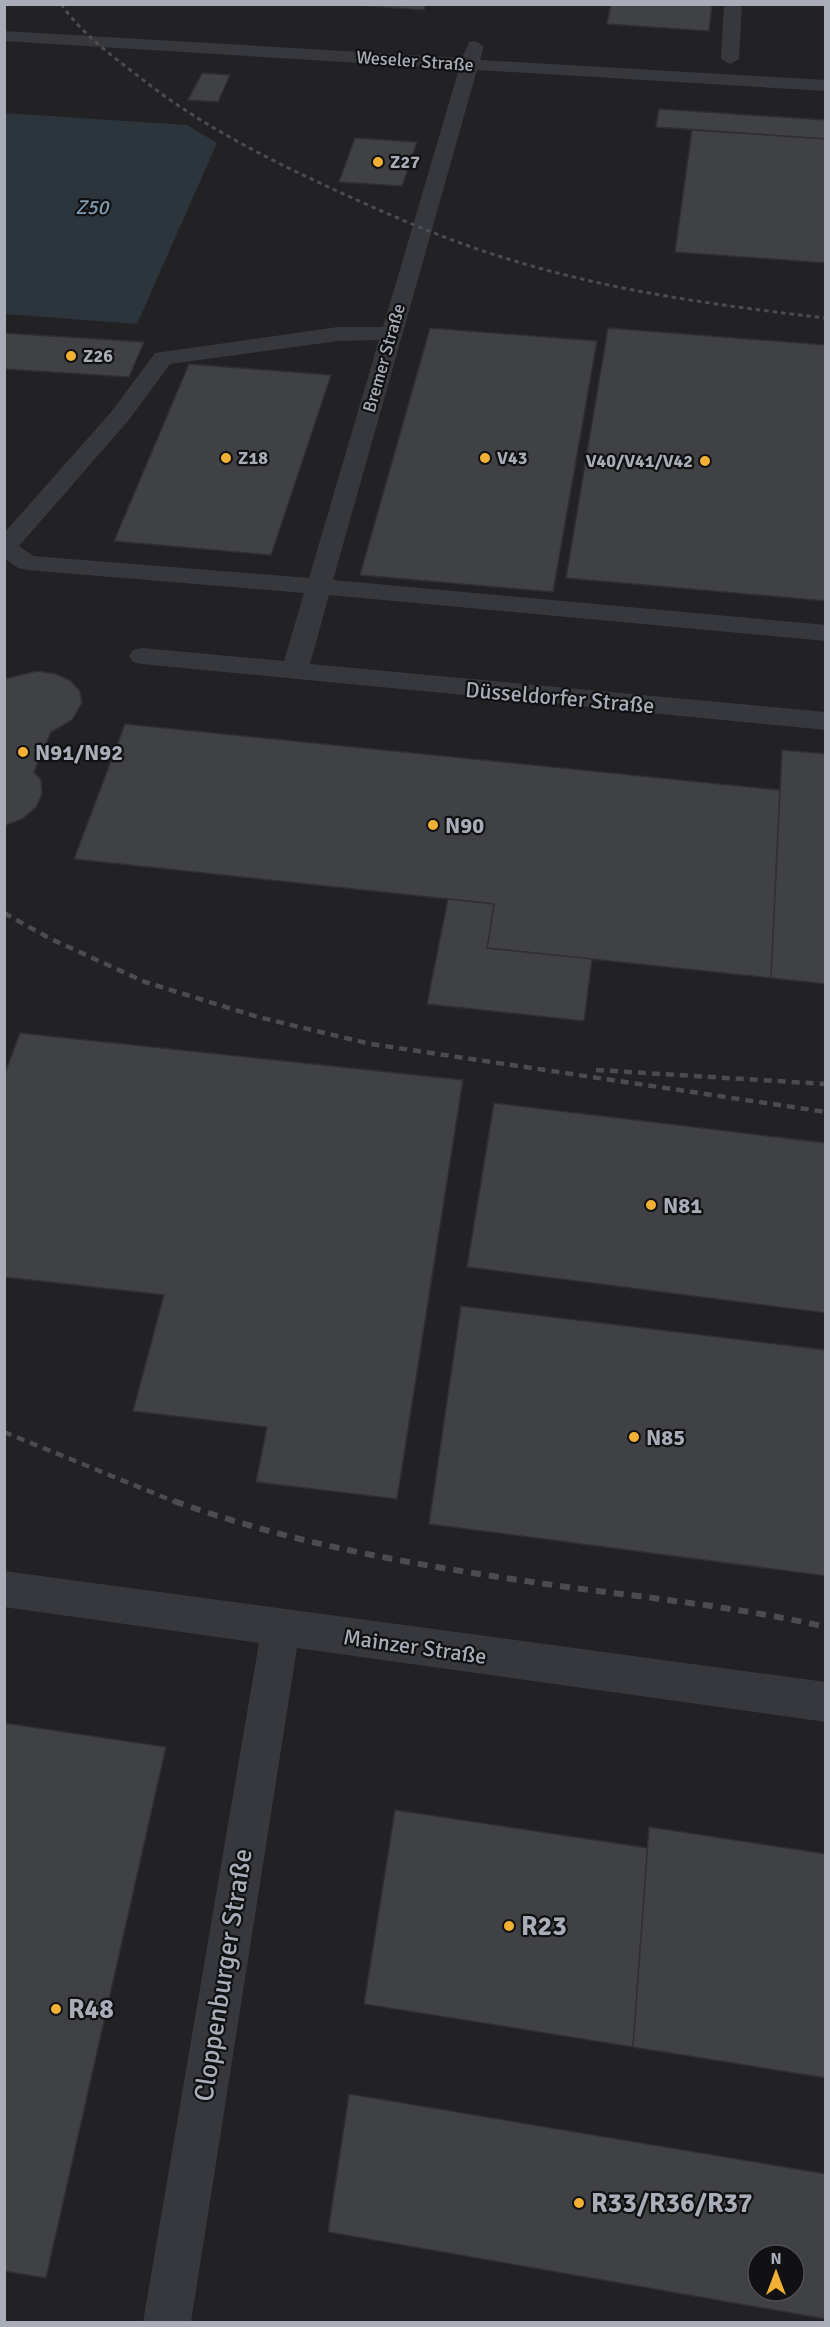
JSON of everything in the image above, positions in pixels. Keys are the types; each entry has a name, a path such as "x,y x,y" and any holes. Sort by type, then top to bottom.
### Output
{"lane":[{"path":"730,59 733,4"},
{"name":"Weseler Straße","path":"4,36 478,51 825,86"},
{"name":"Weseler Straße","path":"452,42 478,51"},
{"name":"Bremer Straße","path":"294,672 391,333 478,51"},
{"path":"706,58 751,61"},
{"path":"391,333 338,334 163,358 120,416 5,547 27,562 318,586 825,633"},
{"name":"Düsseldorfer Straße","path":"142,656 825,721"},
{"name":"Mainzer Straße","path":"4,1589 825,1702"},
{"name":"Cloppenburger Straße","path":"167,2322 281,1627"}],"shaded area":[{"path":"5,5 825,5 825,2322 5,2322"}],"water":[{"name":"Z50","path":"4,113 187,125 217,143 137,324 5,314"}],"building":[{"path":"341,4 425,4 424,10"},
{"path":"611,4 712,4 709,31 607,24"},
{"path":"202,73 230,75 218,102 188,100"},
{"path":"659,109 826,120 826,139 656,127"},
{"path":"692,130 826,139 826,263 675,252"},
{"name":"Z27","path":"355,138 417,142 402,186 339,182"},
{"name":"V43","path":"430,328 597,341 553,592 360,575"},
{"name":"V40/V41/V42","path":"608,328 826,345 826,601 566,578"},
{"name":"Z26","path":"4,333 144,342 129,377 4,369"},
{"name":"Z18","path":"189,364 331,375 271,555 114,541"},
{"name":"N91/N92","path":"37,671 56,674 71,681 80,691 82,703 72,720 51,732 34,772 41,780 42,794 36,807 22,819 4,826 4,679"},
{"name":"N90","path":"125,724 780,790 771,978 487,948 494,904 74,859"},
{"path":"782,750 826,754 826,984 771,978"},
{"path":"448,899 494,904 487,948 592,959 584,1021 427,1004"},
{"path":"20,1033 463,1080 397,1499 256,1482 267,1427 133,1411 164,1295 4,1277 4,1076"},
{"name":"N81","path":"494,1103 826,1143 826,1313 467,1267"},
{"name":"N85","path":"461,1306 826,1350 826,1576 429,1524"},
{"name":"R48","path":"4,1723 166,1747 46,2278 4,2271"},
{"name":"R23","path":"395,1810 648,1848 633,2047 364,2004"},
{"path":"649,1827 826,1854 826,2078 633,2047"},
{"name":"R33/R36/R37","path":"349,2094 826,2174 826,2319 328,2232"}],"railway":[{"path":"61,4 81,28 103,48 151,86 195,116 289,168 426,230 495,255 594,282 709,303 826,318"},
{"path":"4,913 49,938 145,982 258,1017 371,1044 826,1112"},
{"path":"596,1070 826,1084"},
{"path":"4,1432 178,1503"},
{"path":"174,1501 272,1532 423,1565 732,1609 826,1627"}],"place":[{"name":"Z27","path":"378,162"},
{"name":"Z26","path":"71,356"},
{"name":"Z18","path":"226,458"},
{"name":"V43","path":"485,458"},
{"name":"V40/V41/V42","path":"705,461"},
{"name":"N91/N92","path":"23,752"},
{"name":"N90","path":"433,825"},
{"name":"N81","path":"651,1205"},
{"name":"N85","path":"634,1437"},
{"name":"R23","path":"509,1926"},
{"name":"R48","path":"56,2009"},
{"name":"R33/R36/R37","path":"579,2203"}]}
